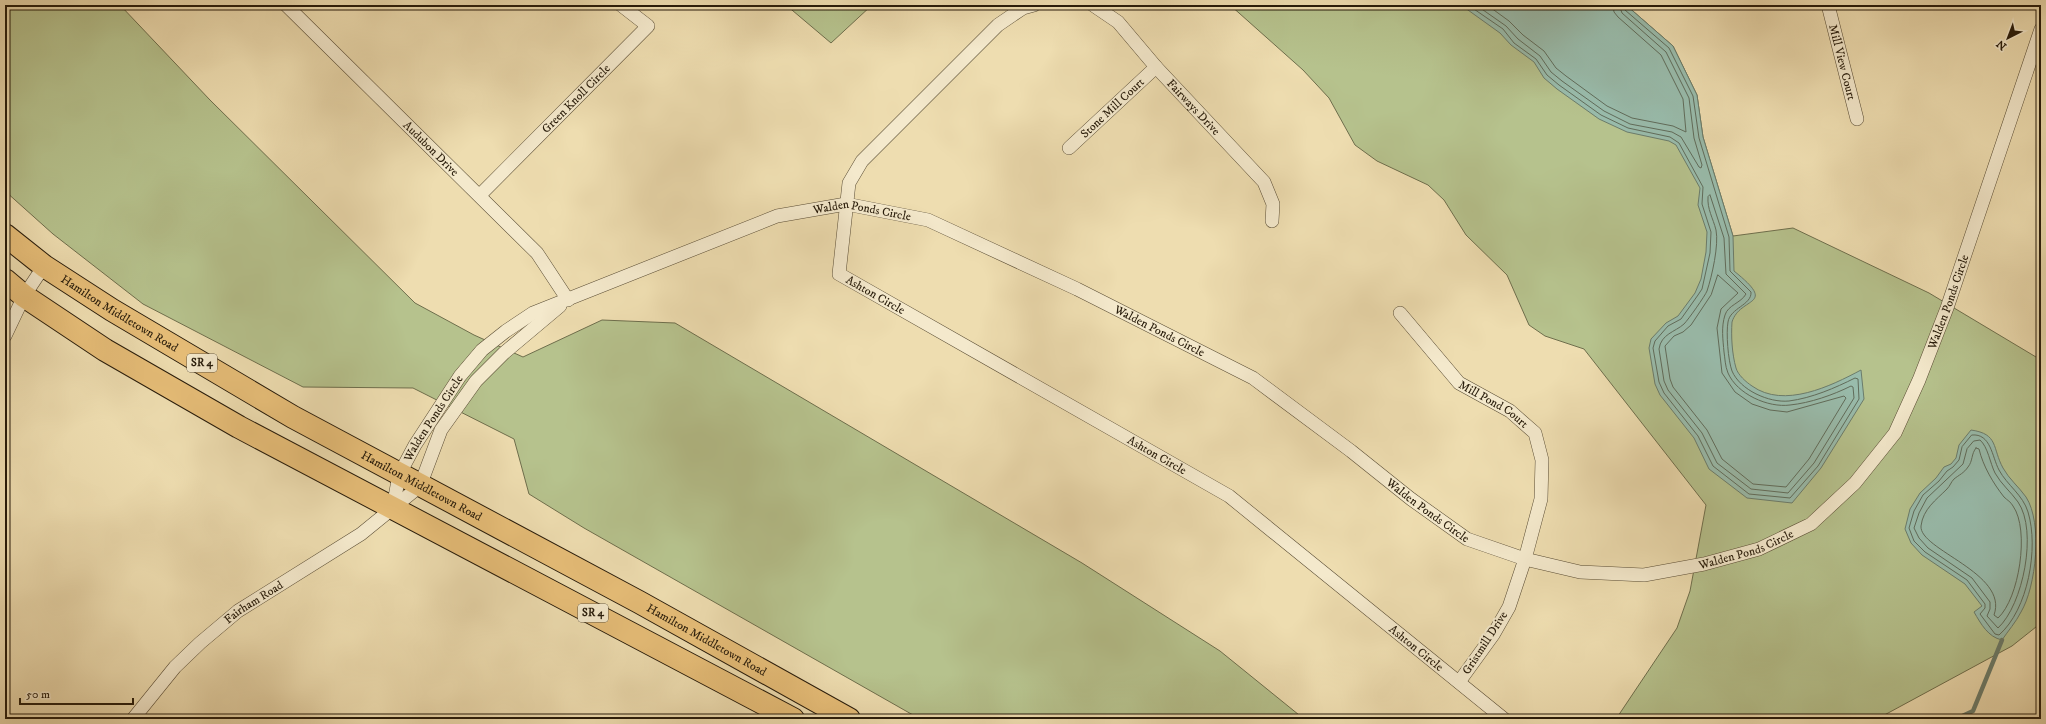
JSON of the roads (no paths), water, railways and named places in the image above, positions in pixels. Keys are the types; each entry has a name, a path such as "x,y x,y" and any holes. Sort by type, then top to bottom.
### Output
{"highway":[{"name":"Hamilton Middletown Road","path":"5,235 44,266 112,310 280,409 399,475 646,606 850,719"},
{"name":"SR 4","path":"5,280 24,296 105,350 239,427 794,719"}],"street":[{"name":"Audubon Drive","path":"286,5 537,253 568,300"},
{"name":"Green Knoll Circle","path":"480,195 648,26 621,5"},
{"path":"846,204 849,183 862,161 998,25 1023,8 1034,5"},
{"name":"Fairways Drive","path":"1093,5 1118,22 1156,67 1264,182 1273,204 1272,221"},
{"name":"Mill View Court","path":"1828,5 1857,119"},
{"name":"Walden Ponds Circle","path":"393,508 399,475 439,408 460,376 482,350 506,331 533,313 777,216 846,204 928,220 1077,289 1253,378 1351,451 1411,499 1468,539 1525,559 1580,572 1644,575 1704,564 1759,549 1811,524 1855,483 1895,433 1919,380 1947,308 2041,29"},
{"name":"Stone Mill Court","path":"1069,148 1156,67"},
{"name":"Ashton Circle","path":"846,204 839,274 1229,496 1504,719"},
{"path":"5,336 24,296 44,266"},
{"name":"Walden Ponds Circle","path":"393,508 420,486 442,430 476,381 504,354 568,300"},
{"name":"Mill Pond Court","path":"1400,313 1459,382 1510,411 1535,433 1542,460 1541,499 1525,559"},
{"name":"Fairham Road","path":"133,719 175,667 200,643 238,611 362,534 393,508"},
{"name":"Gristmill Drive","path":"1459,682 1493,635 1509,607 1525,559"}],"water":[{"path":"1461,5 1626,5 1673,46 1697,95 1703,137 1733,236 1734,271 1754,290 1755,296 1753,300 1736,314 1732,322 1733,351 1738,373 1752,386 1765,393 1793,395 1807,393 1822,388 1861,370 1864,399 1821,468 1792,503 1747,498 1709,469 1694,438 1660,395 1655,384 1649,348 1651,339 1666,323 1678,316 1695,293 1701,279 1706,252 1707,232 1698,205 1700,188 1676,145 1669,141 1627,132 1599,119 1557,89 1544,78 1534,62 1511,45 1500,33"},
{"path":"1971,430 1980,432 1991,439 2003,468 2026,497 2031,508 2034,522 2036,555 2030,587 2021,612 2002,640 1989,633 1979,621 1974,612 1982,606 1965,584 1922,555 1911,543 1905,529 1910,509 1920,493 1936,478 1944,467 1951,464 1956,458 1959,445"}],"waterway":[{"path":"1956,719 1973,711 2002,640"}]}
